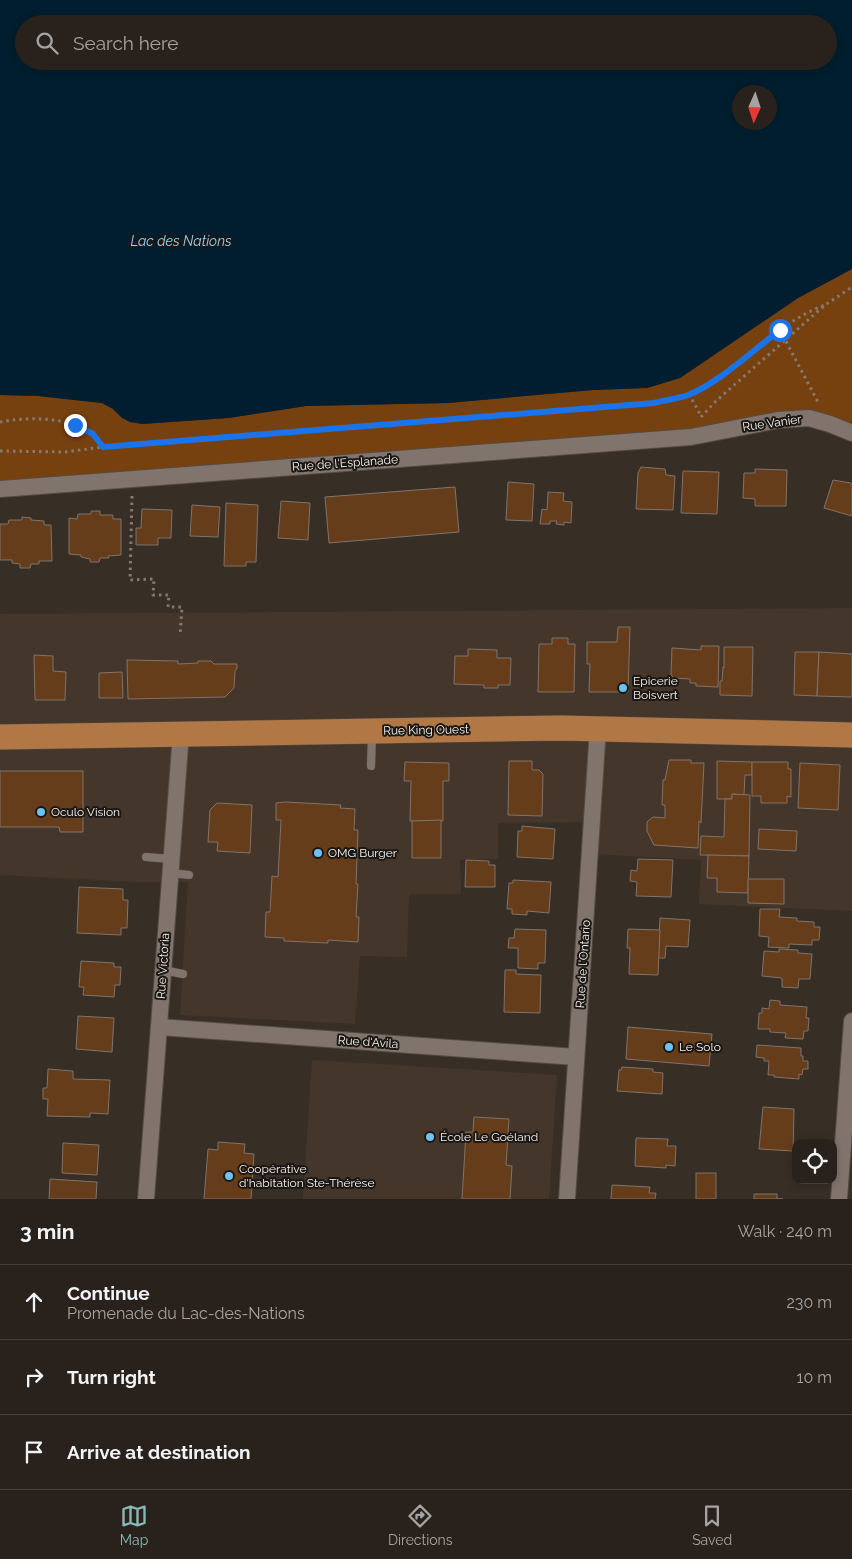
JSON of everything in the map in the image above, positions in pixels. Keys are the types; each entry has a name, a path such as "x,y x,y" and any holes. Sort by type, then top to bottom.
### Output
{"main road":[{"name":"Rue King Ouest","path":"0,737 598,728 852,735"}],"street":[{"name":"Rue Vanier","path":"691,437 778,420 809,418 852,433"},
{"name":"Rue de l'Esplanade","path":"0,489 691,437"},
{"name":"Rue de l'Ontario","path":"567,1199 598,728"},
{"name":"Rue Victoria","path":"146,1199 181,733"},
{"path":"839,1199 852,1020"},
{"name":"Rue d'Avila","path":"159,1028 576,1057"}],"lane":[{"path":"371,766 372,731"},
{"path":"146,857 189,875"},
{"path":"163,970 183,974"}],"path":[{"path":"691,437 702,416 825,305 852,287"},
{"path":"0,452 65,452 103,447 654,403 689,394 729,370 806,312 825,305"},
{"path":"780,330 830,424"},
{"path":"689,394 702,416"},
{"path":"0,422 30,419 55,420 75,425 93,434 103,447"},
{"path":"132,493 130,580 154,579 153,595 169,595 168,607 182,607 180,636"}],"shaded area":[{"path":"852,269 852,433 809,418 691,437 0,489 0,395 38,396 102,403 113,409 123,418 142,424 228,418 306,406 448,403 593,390 647,388 680,378 798,298"},
{"path":"852,608 852,911 699,904 701,860 590,854 592,822 498,823 498,859 460,860 461,894 409,894 407,957 360,956 355,1024 180,1015 188,882 136,882 0,875 0,614"},
{"name":"École Le Goéland","path":"312,1060 557,1075 549,1199 303,1199"}],"water":[{"name":"Lac des Nations","path":"0,0 852,0 852,269 798,298 680,378 647,388 593,390 448,403 306,406 228,418 142,424 130,422 122,418 113,409 102,403 38,396 0,395"}],"building":[{"path":"641,467 665,469 666,475 675,476 673,510 636,509 638,473"},
{"path":"755,469 787,470 786,506 755,506 755,499 743,498 744,473 755,473"},
{"path":"683,471 719,472 717,514 681,513"},
{"path":"833,480 851,483 852,516 824,508"},
{"path":"508,482 534,484 532,521 506,520"},
{"path":"455,487 459,532 329,543 325,497"},
{"path":"548,492 564,493 563,501 572,502 571,523 564,522 564,525 556,524 557,521 550,521 550,524 540,524 542,509 547,510"},
{"path":"281,501 310,503 308,540 278,538"},
{"path":"226,503 258,505 256,562 246,562 246,566 224,566"},
{"path":"192,505 220,507 218,537 190,536"},
{"path":"142,509 172,510 171,538 158,538 158,545 136,545 136,528 141,528"},
{"path":"91,511 100,511 100,515 113,515 113,519 121,519 121,555 100,558 99,562 90,562 90,559 81,557 81,555 69,554 69,518 77,519 78,514 91,514"},
{"path":"22,517 44,521 44,525 51,525 52,561 39,561 39,564 31,564 30,568 20,568 20,564 12,563 12,560 0,560 0,524 8,524 9,520 22,520"},
{"path":"618,627 630,627 628,692 589,692 590,664 587,664 587,642 617,642"},
{"path":"552,638 568,638 568,644 575,644 574,692 538,692 539,644 552,644"},
{"path":"701,646 719,646 718,687 696,686 696,683 690,683 690,679 674,678 671,675 672,648 701,650"},
{"path":"724,647 753,647 752,696 720,695 720,681 722,681 724,668"},
{"path":"468,649 497,650 497,658 511,658 510,685 498,685 498,688 484,688 484,685 454,684 455,656 468,656"},
{"path":"795,652 819,652 817,696 794,695"},
{"path":"819,652 852,654 852,697 817,696"},
{"path":"34,655 53,656 53,671 66,672 65,700 35,700"},
{"path":"127,660 178,661 178,664 211,661 214,664 237,664 234,688 225,697 128,699"},
{"path":"122,672 123,698 99,698 99,673"},
{"path":"669,760 691,760 691,763 704,763 698,848 654,845 647,831 647,822 653,817 665,818 665,805 662,805 663,780 665,780"},
{"path":"509,761 532,761 532,770 539,770 543,774 542,816 508,815"},
{"path":"717,761 752,762 752,775 745,775 744,795 732,794 732,799 717,799"},
{"path":"405,762 449,763 449,781 443,781 443,821 410,821 411,781 404,781"},
{"path":"752,762 788,762 788,769 791,769 791,797 787,796 787,803 761,803 761,796 752,796"},
{"path":"800,763 840,765 838,810 798,808"},
{"name":"Oculo Vision","path":"0,771 83,771 83,832 60,832 59,827 0,827"},
{"path":"732,794 750,795 749,856 700,855 701,836 724,837 725,799 732,799"},
{"path":"217,803 252,805 250,853 217,851 218,842 208,842 210,810"},
{"name":"OMG Burger","path":"276,803 341,805 340,808 355,809 354,830 358,830 356,917 359,917 358,942 328,940 328,943 284,941 284,938 265,937 266,912 270,912 272,876 278,877 281,820 276,820"},
{"path":"441,820 441,858 412,858 412,821"},
{"path":"522,826 555,829 553,859 517,857 518,831 522,831"},
{"path":"759,829 797,831 796,851 758,849"},
{"path":"708,855 749,856 748,893 717,892 717,878 707,878"},
{"path":"638,859 673,860 671,897 636,896 637,882 630,881 631,870 637,871"},
{"path":"466,860 489,861 489,865 495,865 495,887 465,887"},
{"path":"748,879 784,879 784,904 748,903"},
{"path":"513,880 551,882 549,913 527,911 527,915 512,914 512,909 507,909 509,883 513,883"},
{"path":"79,887 123,889 123,900 128,900 127,928 121,928 121,935 77,933"},
{"path":"760,909 780,909 779,917 797,918 797,921 814,922 814,927 820,927 819,940 812,940 812,945 789,944 789,948 768,947 769,937 759,936"},
{"path":"660,918 690,920 688,947 666,946 665,958 658,958"},
{"path":"515,929 546,930 545,963 538,963 538,969 518,968 518,948 508,948 509,938 514,938"},
{"path":"628,929 660,930 658,975 629,974 630,948 627,948"},
{"path":"779,949 798,950 798,953 812,954 810,979 799,979 798,988 782,987 782,978 762,976 764,951 779,952"},
{"path":"81,961 114,963 114,967 121,967 120,985 115,985 114,997 83,995 84,987 79,987"},
{"path":"505,970 516,970 516,974 541,975 540,1013 504,1012"},
{"path":"770,1000 780,1001 780,1005 807,1007 806,1018 809,1018 808,1031 804,1031 803,1039 785,1038 786,1033 770,1032 770,1029 758,1029 759,1013 762,1013 762,1008 769,1009"},
{"path":"78,1016 114,1018 112,1052 76,1049"},
{"name":"Le Solo","path":"628,1027 712,1034 709,1066 626,1059"},
{"path":"757,1045 801,1048 803,1061 808,1061 808,1069 803,1069 802,1075 799,1074 799,1079 768,1075 769,1061 756,1057"},
{"path":"622,1067 653,1069 653,1072 663,1073 662,1094 617,1091 619,1070"},
{"path":"48,1069 73,1071 73,1079 110,1080 108,1114 90,1113 90,1117 47,1116 48,1099 43,1099 43,1088 47,1088"},
{"path":"763,1107 794,1109 792,1151 759,1149"},
{"path":"474,1117 509,1119 506,1165 512,1166 510,1199 462,1199 466,1132 473,1132"},
{"path":"636,1138 668,1139 667,1146 676,1146 675,1166 666,1165 666,1168 635,1166"},
{"name":"Coopérative d'habitation Ste-Thérèse","path":"218,1142 245,1144 244,1153 254,1154 251,1199 204,1199 208,1149 218,1150"},
{"path":"63,1143 99,1145 97,1175 62,1173"},
{"path":"696,1173 716,1173 716,1199 696,1199"},
{"path":"50,1179 97,1182 96,1199 49,1199"},
{"path":"612,1185 650,1187 649,1193 656,1193 655,1199 611,1199"},
{"path":"754,1194 777,1194 777,1199 754,1199"}],"place":[{"name":"Epicerie Boisvert","path":"623,688"},
{"name":"Oculo Vision","path":"41,812"},
{"name":"OMG Burger","path":"318,853"},
{"name":"Le Solo","path":"669,1047"},
{"name":"École Le Goéland","path":"430,1137"},
{"name":"Coopérative d'habitation Ste-Thérèse","path":"229,1176"}],"route":[{"path":"75,425 93,434 103,447 654,403 689,394 708,384 780,330"}]}
